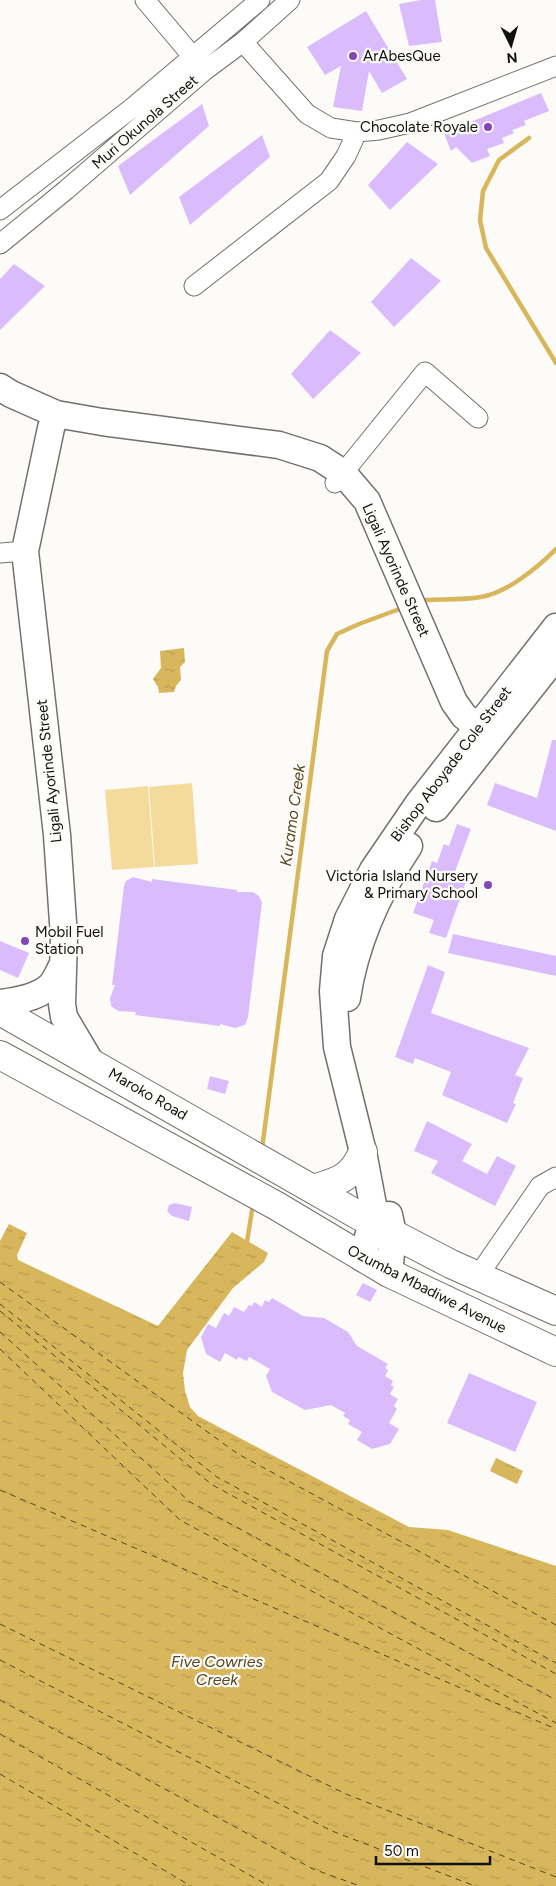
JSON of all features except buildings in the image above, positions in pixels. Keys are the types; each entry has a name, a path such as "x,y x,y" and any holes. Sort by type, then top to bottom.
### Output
{"highway":[{"name":"Maroko Road","path":"0,1011 304,1184"},
{"name":"Ozumba Mbadiwe Avenue","path":"0,1055 275,1205 389,1273 556,1352"},
{"path":"304,1184 334,1183 346,1177 357,1166 363,1152"},
{"path":"304,1184 383,1229 478,1276 556,1311"}],"street":[{"path":"146,0 204,71"},
{"name":"Muri Okunola Street","path":"0,210 132,108 260,0"},
{"name":"Muri Okunola Street","path":"0,244 66,190 204,71 243,42 290,0"},
{"path":"243,42 308,114 331,128 357,132 379,130 410,123 556,66"},
{"path":"194,286 329,181 346,156 357,132"},
{"path":"339,478 425,372 478,418"},
{"name":"Ligali Ayorinde Street","path":"0,387 53,421"},
{"name":"Ligali Ayorinde Street","path":"0,410 53,421 272,453 314,465 339,478 400,590 411,622 454,702 480,737"},
{"name":"Ligali Ayorinde Street","path":"53,421 12,552 57,835 64,937 62,1004 64,1017 90,1061"},
{"name":"Bishop Aboyade Cole Street","path":"389,1273 383,1229 348,1046 346,1007 360,945 382,894 403,856 480,737 556,627"},
{"name":"Bishop Aboyade Cole Street","path":"383,1229 373,1205 363,1152 337,1047 333,991 336,956 348,919 373,870 418,804 556,656"},
{"name":"Ligali Ayorinde Street","path":"0,1003 32,996 50,986 62,966"},
{"path":"478,1276 548,1181"},
{"name":"Bishop Aboyade Cole Street","path":"362,1258 383,1229"}],"shaded area":[{"path":"192,783 198,864 155,867 149,787"},
{"path":"148,786 154,867 112,870 105,790"}],"water":[{"path":"184,648 185,662 180,667 181,680 174,692 159,693 153,679 161,668 160,651"},
{"name":"Five Cowries Creek","path":"9,1224 27,1233 17,1255 18,1260 158,1326 232,1232 268,1253 264,1262 233,1288 187,1350 183,1373 185,1391 190,1407 198,1416 409,1527 448,1530 556,1566 556,1886 0,1886 0,1241"},
{"path":"496,1458 523,1471 517,1484 490,1471"}],"waterway":[{"name":"Kuramo Creek","path":"529,138 499,160 483,191 480,220 486,248 556,363"},
{"name":"Kuramo Creek","path":"419,602 491,595 522,578 556,549"},
{"name":"Kuramo Creek","path":"262,1149 327,651 337,634 405,607"},
{"name":"Kuramo Creek","path":"247,1242 253,1204"}],"ferry route":[{"path":"0,1282 238,1454 556,1625"},
{"path":"0,1304 217,1477 556,1663"},
{"path":"0,1311 211,1484 556,1674"},
{"path":"0,1332 190,1502 556,1700"},
{"path":"0,1349 180,1520 556,1723"},
{"path":"0,1490 556,1729"},
{"path":"0,1624 346,1794 556,1877"},
{"path":"0,1660 332,1831 475,1886"},
{"path":"0,1700 313,1869 360,1886"},
{"path":"0,1734 269,1886"},
{"path":"0,1774 191,1886"}],"place":[{"name":"ArAbesQue","path":"353,56"},
{"name":"Chocolate Royale","path":"488,127"},
{"name":"Victoria Island Nursery & Primary School","path":"488,885"},
{"name":"Mobil Fuel Station","path":"25,941"}]}
